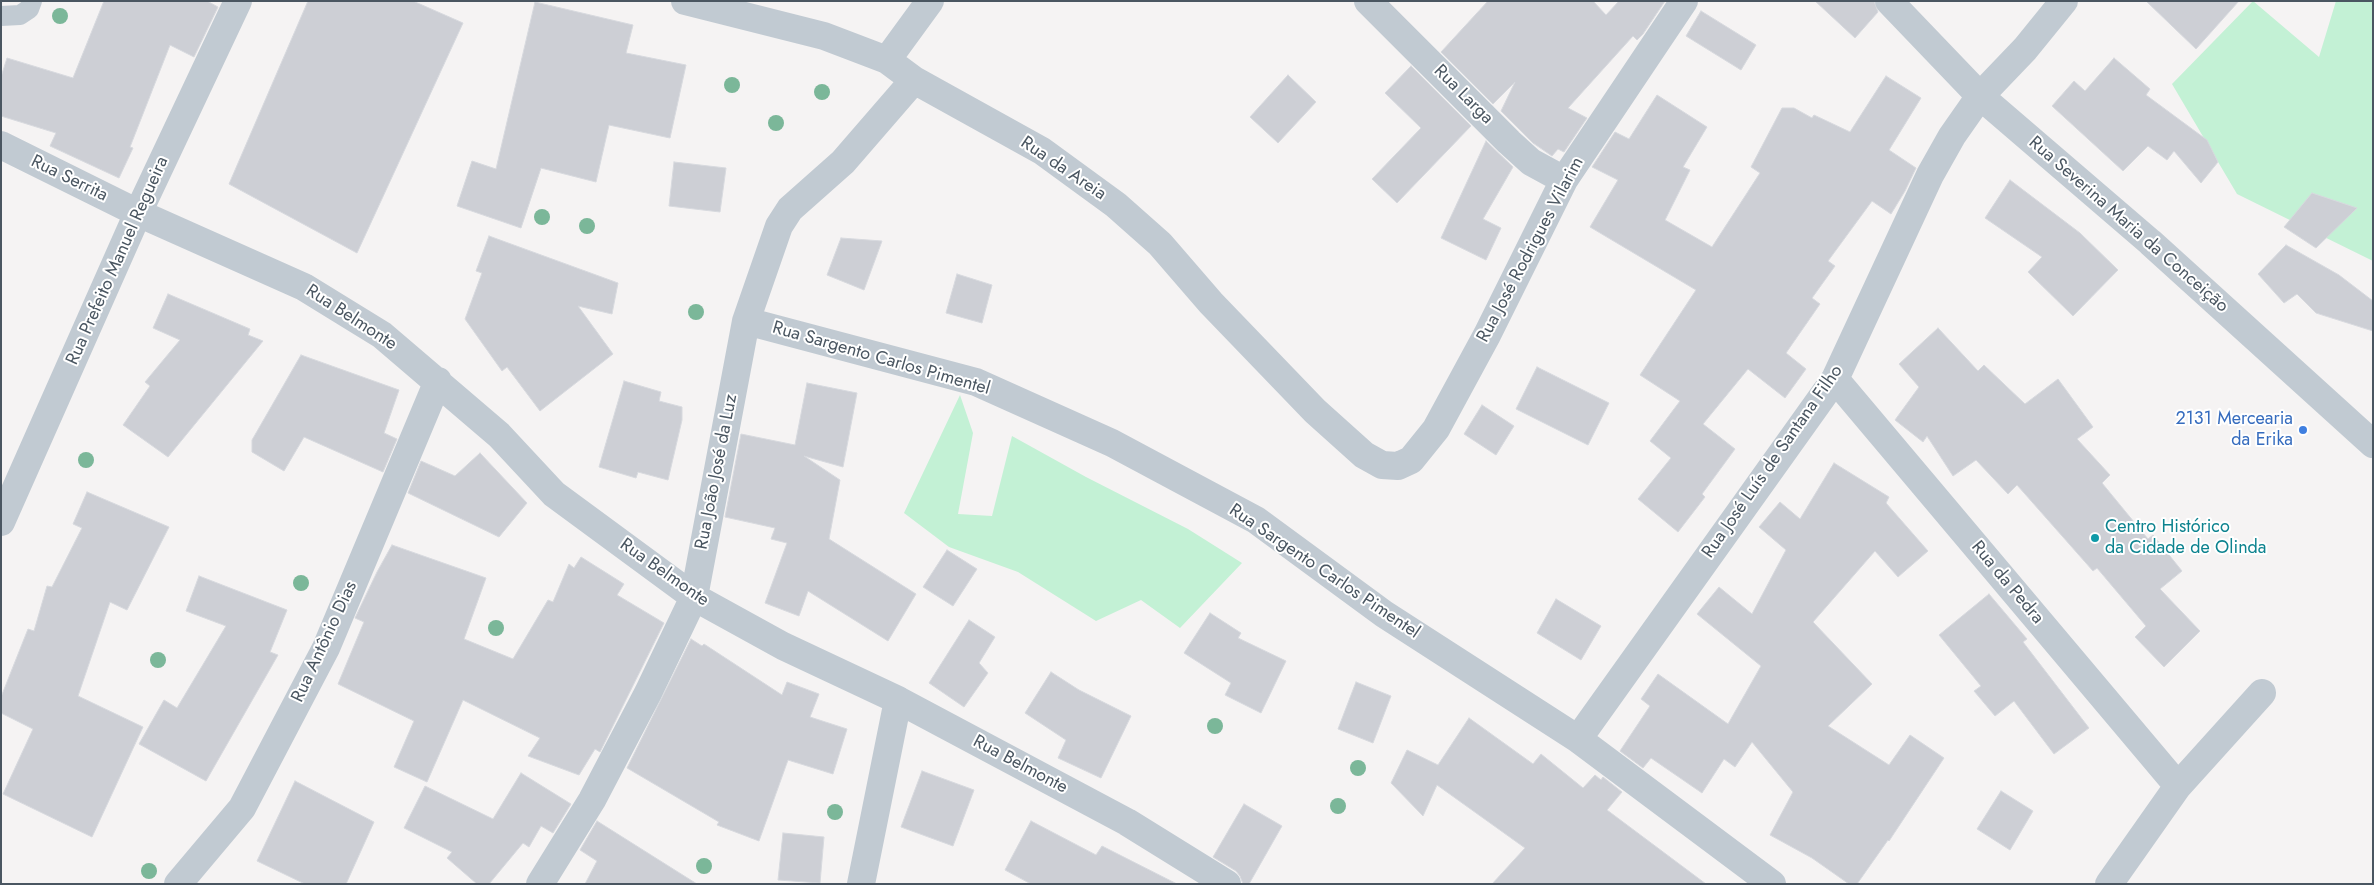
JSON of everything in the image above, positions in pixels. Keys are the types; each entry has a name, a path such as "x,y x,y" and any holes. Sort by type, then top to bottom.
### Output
{"street":[{"name":"Rua Prefeito Manuel Regueira","path":"2,517 138,213 238,1"},
{"name":"Rua da Areia","path":"685,1 824,36 888,60 914,80 1042,151 1116,205 1160,244 1211,303 1315,411 1364,455"},
{"path":"888,60 930,1"},
{"name":"Rua Larga","path":"1368,1 1531,162 1564,180"},
{"name":"Rua José Rodrigues Vilarim","path":"1364,455 1382,465 1398,466 1411,460 1436,429 1487,335 1564,180 1684,1"},
{"name":"Rua Severina Maria da Conceição","path":"1889,1 1980,96 2150,242 2373,444"},
{"name":"Rua José Luís de Santana Filho","path":"1578,739 1835,380 1930,175 1980,96 2025,49 2064,1"},
{"name":"Rua João José da Luz","path":"540,884 592,800 648,693 694,597 746,321 773,240 790,209 843,162 914,80"},
{"name":"Rua Serrita","path":"1,145 138,213"},
{"name":"Rua Belmonte","path":"138,213 304,287 382,335 438,381 498,435 554,494 694,597 783,646 898,700 1127,822 1227,884"},
{"name":"Rua Sargento Carlos Pimentel","path":"746,321 976,382 1112,443 1256,520 1384,614 1578,739 1772,884"},
{"name":"Rua da Pedra","path":"1835,380 2178,786"},
{"name":"Rua Antônio Dias","path":"178,884 242,808 326,648 438,381"},
{"path":"2109,884 2178,786 2262,693"},
{"path":"861,884 898,700"}],"lane":[{"path":"1,16 20,15 29,9 32,1"}],"green space":[{"path":"2253,1 2319,57 2336,1 2373,1 2373,261 2237,194 2172,84"},
{"path":"960,395 973,433 958,514 992,516 1012,436 1086,477 1188,529 1242,563 1180,628 1141,600 1096,621 1018,572 949,547 904,513"}],"building":[{"path":"104,1 207,1 218,7 194,57 170,45 130,147 133,148 119,178 50,146 56,133 1,116 1,77 7,58 73,78"},
{"path":"308,1 413,1 463,23 357,253 229,184"},
{"path":"1488,1 1593,1 1606,15 1619,1 1665,1 1643,34 1637,40 1633,36 1568,108 1587,118 1564,152 1558,149 1552,156 1533,143 1501,111 1515,82 1493,104 1441,52"},
{"path":"1815,1 1874,1 1878,12 1855,38"},
{"path":"2146,1 2239,1 2196,49"},
{"path":"535,2 633,25 626,53 686,65 670,138 609,125 596,182 541,168 521,228 457,206 472,161 496,169"},
{"path":"1701,11 1756,45 1741,70 1686,36"},
{"path":"2114,58 2150,89 2146,95 2207,140 2218,162 2201,183 2174,151 2167,160 2148,146 2123,171 2052,106 2074,81 2085,91"},
{"path":"1411,66 1471,126 1397,203 1372,179 1421,128 1385,93"},
{"path":"1288,75 1316,102 1278,143 1250,117"},
{"path":"1886,76 1921,98 1889,150 1916,168 1891,214 1872,201 1828,261 1835,266 1812,298 1820,304 1786,353 1806,369 1785,398 1748,369 1703,424 1735,449 1702,494 1705,497 1678,532 1638,499 1671,458 1650,441 1680,401 1640,375 1696,290 1590,227 1618,180 1592,167 1615,132 1629,139 1657,95 1707,127 1683,167 1690,170 1665,220 1712,247 1760,173 1751,167 1782,108 1794,108 1812,118 1814,115 1850,132"},
{"path":"1486,141 1513,167 1483,219 1501,228 1486,260 1441,238"},
{"path":"674,162 726,168 720,212 669,206"},
{"path":"2010,180 2080,233 2118,270 2073,316 2028,272 2042,257 1985,218"},
{"path":"2312,193 2357,208 2316,248 2284,227"},
{"path":"489,236 618,283 612,314 578,306 613,354 540,411 507,367 502,371 465,319 482,273 476,271"},
{"path":"841,238 882,241 864,290 827,275"},
{"path":"2286,245 2339,275 2373,301 2373,331 2316,313 2297,294 2284,303 2258,274"},
{"path":"957,274 992,285 982,323 946,313"},
{"path":"168,294 250,329 248,335 263,341 168,457 123,425 150,386 145,382 180,340 153,328"},
{"path":"1938,328 1978,371 1984,365 2025,404 2058,379 2093,427 2077,439 2110,475 2102,483 2148,539 2153,535 2182,571 2160,589 2200,631 2164,667 2135,637 2146,626 2097,568 2093,571 2017,485 2008,494 1976,460 1953,476 1927,436 1923,442 1895,420 1919,387 1899,364"},
{"path":"301,355 399,390 384,433 397,439 383,472 304,437 284,471 252,452 252,440"},
{"path":"1537,367 1609,403 1588,445 1516,409"},
{"path":"624,381 661,392 659,401 682,407 682,420 668,480 638,472 636,478 599,467"},
{"path":"807,383 857,393 843,467 804,456 840,480 829,539 916,594 888,641 808,591 799,616 765,603 787,543 771,539 775,528 725,517 741,434 795,445"},
{"path":"1482,405 1514,426 1496,455 1464,434"},
{"path":"480,453 527,503 499,537 408,493 421,461 455,476"},
{"path":"1834,463 1889,497 1886,503 1928,551 1898,577 1875,551 1813,622 1872,684 1828,726 1889,765 1910,735 1944,758 1889,841 1857,884 1849,884 1812,858 1770,835 1793,792 1752,742 1735,767 1724,759 1702,793 1651,758 1643,768 1620,751 1650,706 1641,699 1658,674 1728,724 1761,666 1697,614 1719,587 1752,614 1786,550 1759,527 1780,502 1800,519"},
{"path":"87,492 169,527 127,610 110,602 78,696 143,727 92,837 3,794 33,729 1,713 1,697 28,629 34,631 47,586 52,587 82,528 73,524"},
{"path":"392,545 486,578 464,639 513,659 548,600 553,602 569,564 574,568 581,557 624,584 617,595 664,623 600,752 595,749 579,775 528,756 540,738 463,700 427,782 394,767 414,721 338,684 364,622 355,618"},
{"path":"947,550 977,569 953,606 923,587"},
{"path":"199,576 287,610 270,652 278,655 206,781 139,744 164,700 177,708 226,626 186,611"},
{"path":"1989,594 2027,639 2023,642 2089,728 2054,754 2014,701 1995,716 1974,691 1981,686 1939,635"},
{"path":"1556,599 1601,626 1581,660 1537,633"},
{"path":"1210,613 1241,633 1238,638 1286,661 1261,713 1225,695 1231,683 1184,653"},
{"path":"969,620 995,637 979,663 988,673 964,707 929,683"},
{"path":"691,639 702,646 704,644 782,695 787,682 819,694 810,717 847,729 833,774 788,760 759,841 717,825 719,822 627,768"},
{"path":"1051,672 1079,690 1131,716 1101,778 1058,758 1066,740 1025,713"},
{"path":"1356,682 1391,696 1373,743 1338,729"},
{"path":"1469,718 1533,764 1541,754 1583,788 1595,775 1601,780 1603,777 1622,792 1607,810 1706,884 1492,884 1525,848 1437,785 1423,816 1391,783 1407,750 1438,765"},
{"path":"922,771 974,790 953,846 901,827"},
{"path":"521,773 571,804 553,833 541,826 529,847 523,843 489,884 477,884 447,858 452,852 404,828 425,786 493,819"},
{"path":"295,781 374,822 346,884 305,884 257,861"},
{"path":"2001,791 2033,811 2010,850 1977,829"},
{"path":"1244,804 1282,826 1249,884 1243,884 1236,871 1213,857"},
{"path":"597,821 697,884 585,884 597,861 580,850"},
{"path":"1031,821 1096,855 1102,846 1177,884 1031,884 1005,870"},
{"path":"783,833 824,837 820,883 778,880"}],"place":[{"name":"2131 Mercearia da Erika","path":"2303,430"},
{"name":"Centro Histórico da Cidade de Olinda","path":"2095,538"}]}
